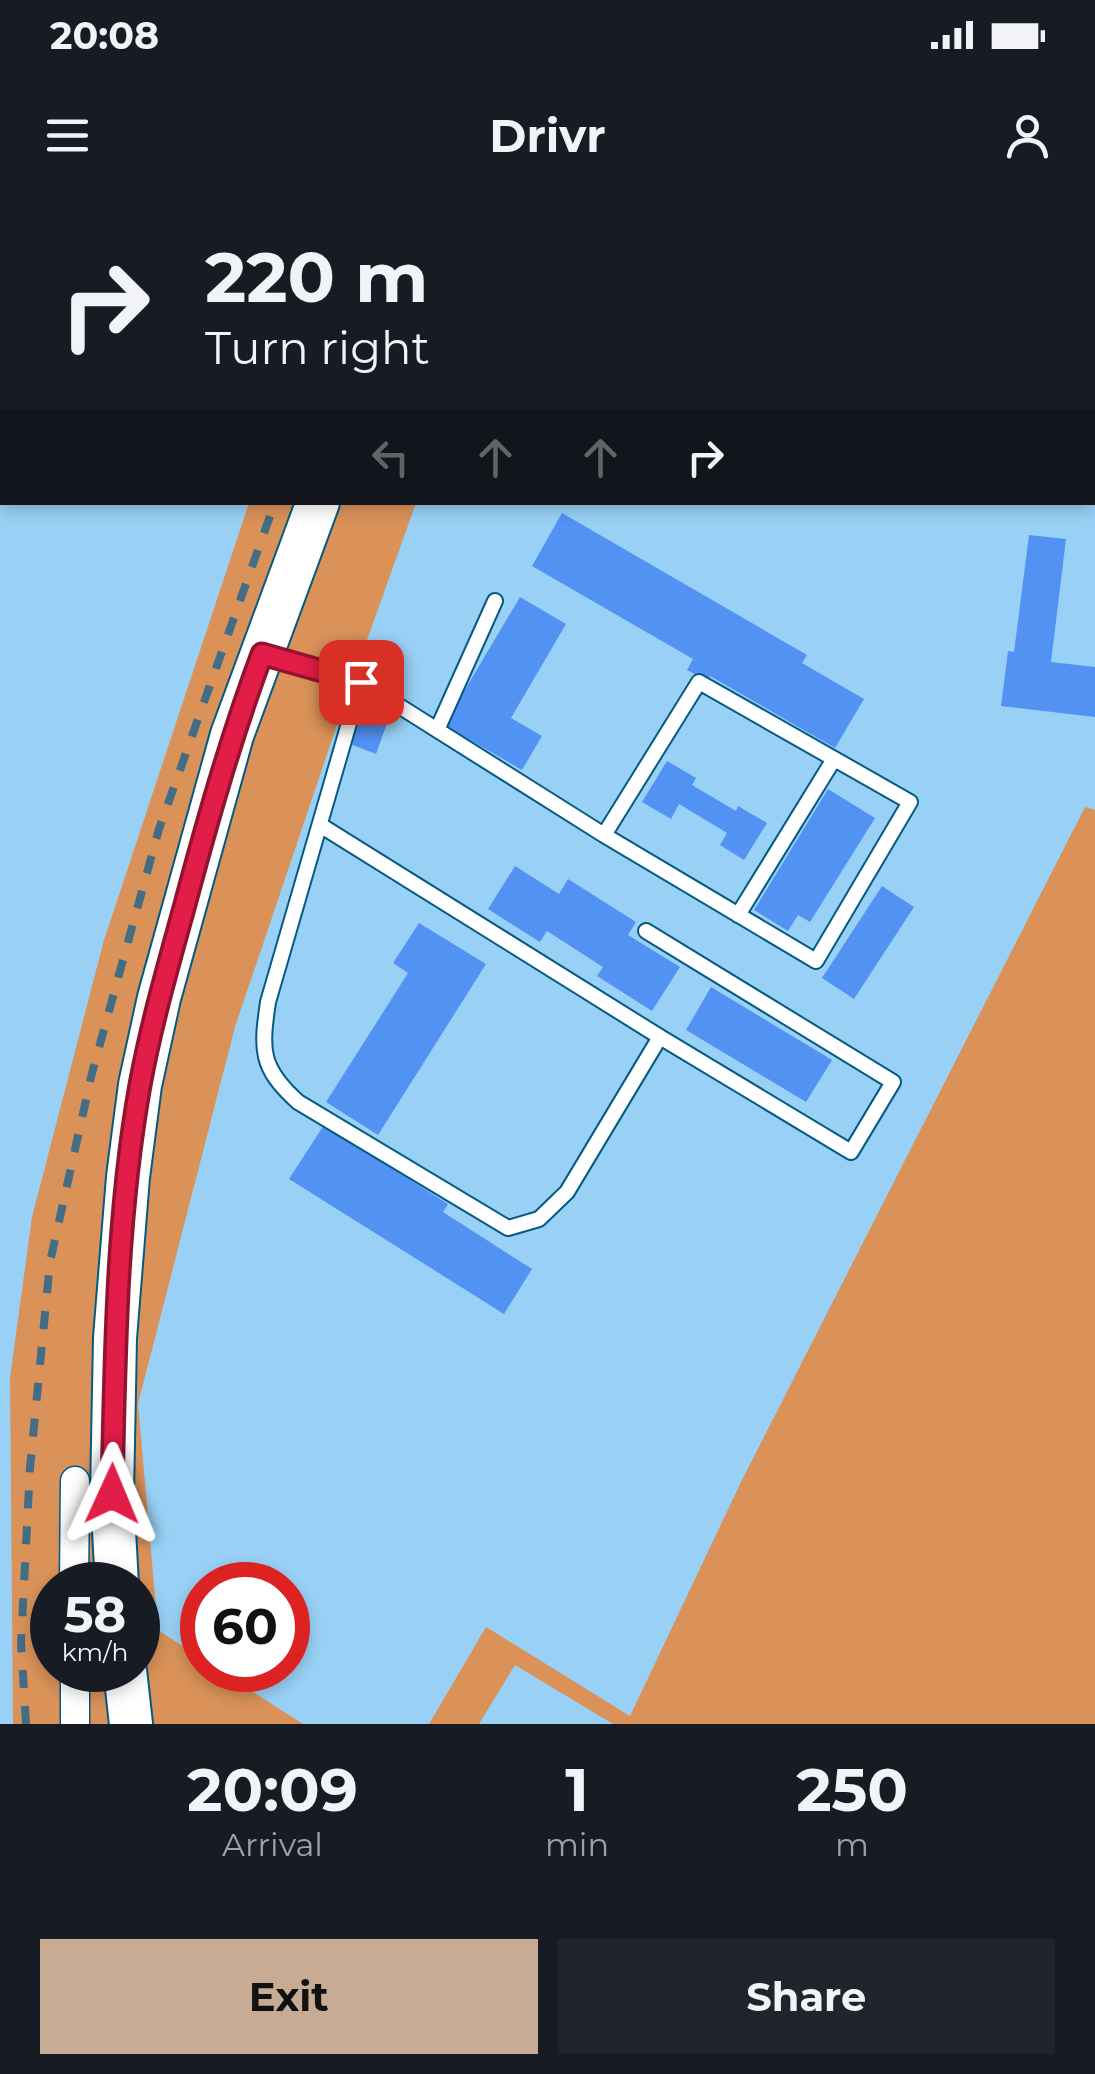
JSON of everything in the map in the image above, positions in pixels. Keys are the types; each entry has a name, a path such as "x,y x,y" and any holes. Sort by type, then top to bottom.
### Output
{"main road":[{"path":"116,1562 112,1494 115,1338 140,1085 159,998 227,752 317,505"},
{"path":"127,1692 131,1724"}],"street":[{"path":"74,1562 75,1481"},
{"path":"75,1692 76,1724"}],"lane":[{"path":"437,730 496,601"},
{"path":"262,654 361,682 604,834 816,961 910,802 699,682 604,834"},
{"path":"361,682 268,1002 262,1043 274,1080 298,1102 508,1228 539,1220 567,1192 660,1037"},
{"path":"738,915 834,759"},
{"path":"320,825 851,1152 894,1082 646,932"}],"shaded area":[{"path":"248,505 415,505 235,1027 138,1404 152,1562 30,1562 30,1692 160,1692 160,1631 180,1644 180,1692 253,1692 303,1724 13,1724 10,1378 32,1217 104,940"},
{"path":"1085,807 1095,810 1095,1724 613,1724 515,1665 479,1724 429,1724 486,1627 630,1716 742,1480"}],"building":[{"path":"562,513 807,655 802,663 864,699 835,748 710,676 708,681 687,670 693,659 532,566"},
{"path":"1029,535 1066,539 1051,662 1095,667 1095,717 1001,706 1008,651 1014,652"},
{"path":"520,597 566,624 511,718 542,736 522,770 444,725"},
{"path":"361,714 387,723 376,754 350,744"},
{"path":"667,761 696,778 692,785 736,811 738,806 767,823 744,860 720,845 727,833 679,804 671,819 642,802"},
{"path":"828,789 875,818 810,922 798,915 788,931 754,910"},
{"path":"515,866 559,894 568,879 636,922 628,935 680,967 652,1011 597,976 603,967 547,931 540,942 488,909"},
{"path":"882,886 914,907 854,999 822,978"},
{"path":"419,923 486,964 378,1135 326,1102 408,973 393,963"},
{"path":"711,987 832,1060 806,1102 686,1030"},
{"path":"324,1125 448,1204 443,1212 532,1269 504,1314 289,1179"}],"railway":[{"path":"26,1724 21,1643 30,1468 50,1262 92,1073 159,829 274,505"}],"route":[{"path":"112,1494 115,1338 140,1085 159,998 232,735 262,654 361,682"}]}
